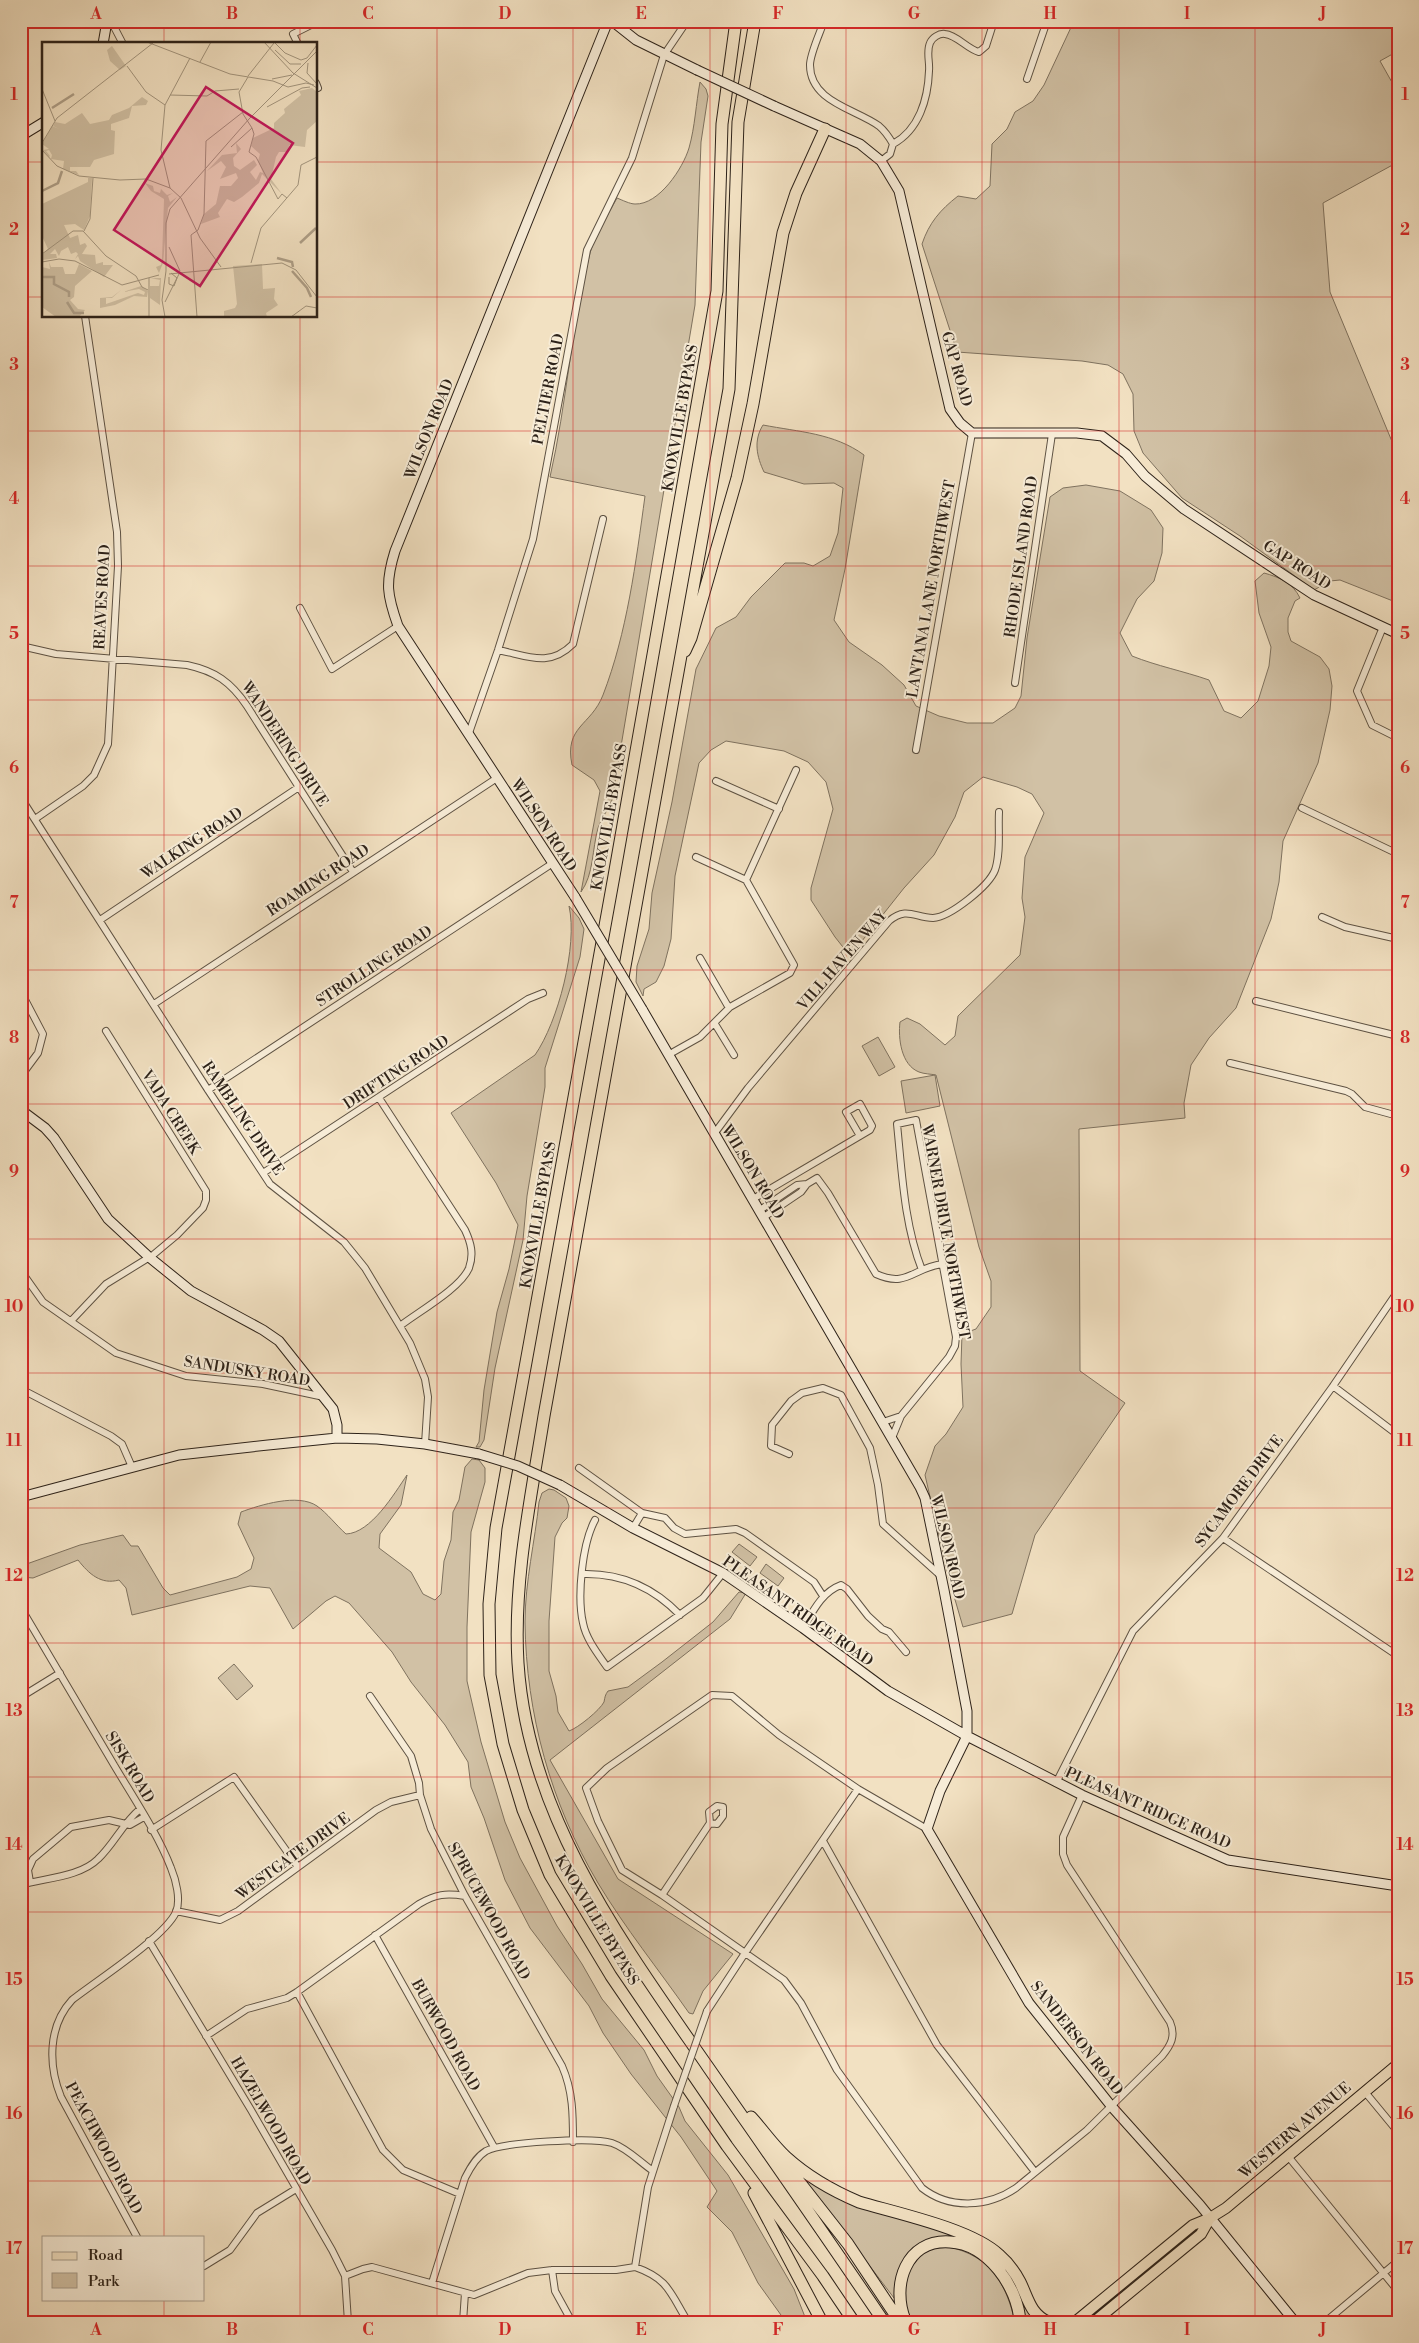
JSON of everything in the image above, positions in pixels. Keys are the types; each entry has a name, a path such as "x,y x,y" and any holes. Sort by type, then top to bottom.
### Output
{"highway":[{"name":"KNOXVILLE BYPASS","path":"736,21 722,124 717,291 496,1528 489,1604 490,1675 503,1744 522,1810 550,1875 611,1976 727,2146 854,2322"},
{"name":"KNOXVILLE BYPASS","path":"755,21 738,122 730,390 678,664 525,1534 517,1602 518,1665 529,1732 548,1798 574,1859 633,1958 884,2322"},
{"path":"678,664 691,638 737,478 753,404 783,233 796,193 825,129"},
{"path":"717,2080 787,2158 816,2179 842,2195 859,2202 967,2235 999,2254 1014,2273 1033,2311 1048,2322"},
{"path":"764,2134 848,2244 900,2322"},
{"path":"727,2146 767,2216 822,2322"},
{"path":"906,2322 898,2294 900,2277 904,2268 912,2256 926,2246 952,2242 961,2244 979,2253 999,2271 1008,2282 1014,2296 1020,2322"}],"main road":[{"name":"WESTERN AVENUE","path":"1075,2322 1193,2225 1210,2218 1226,2208 1398,2064"},
{"name":"WESTERN AVENUE","path":"1094,2322 1201,2234 1210,2218"}],"street":[{"path":"103,42 107,21"},
{"path":"111,21 122,42"},
{"path":"297,42 293,34 311,25 309,21"},
{"name":"WILSON ROAD","path":"608,21 394,551 387,576 389,601 398,626 575,897 642,1009 754,1199 925,1498 967,1711 967,1736"},
{"name":"GAP ROAD","path":"612,21 636,40 664,55 860,144 881,161 899,191 950,409 960,423 972,433 1077,433 1102,436 1126,454 1145,476 1184,509 1314,595 1398,634"},
{"name":"PELTIER ROAD","path":"469,733 498,650 533,539 587,250 632,158 664,55 687,21"},
{"path":"824,21 810,65 813,79 823,94 837,104 878,125 886,132 893,144"},
{"path":"881,161 890,154 893,144 905,137 921,112 928,86 930,42 935,36 943,33 951,35 979,52 986,46 994,21"},
{"path":"1027,79 1047,21"},
{"path":"21,136 42,123"},
{"name":"REAVES ROAD","path":"35,819 83,786 94,775 108,744 111,658 118,566 116,532 85,318"},
{"name":"LANTANA LANE NORTHWEST","path":"916,750 972,433"},
{"name":"RHODE ISLAND ROAD","path":"1015,683 1052,434"},
{"path":"498,650 548,660 562,654 573,644 603,519"},
{"path":"300,608 332,669 398,626"},
{"path":"1383,627 1357,691 1372,725 1398,738"},
{"name":"WANDERING DRIVE","path":"21,646 48,652 187,665 207,670 224,679 232,685 247,706 353,872"},
{"path":"746,880 796,770"},
{"name":"ROAMING ROAD","path":"154,1004 497,778"},
{"path":"716,781 779,809"},
{"name":"WALKING ROAD","path":"100,920 299,787"},
{"name":"RAMBLING DRIVE","path":"21,798 270,1184 339,1238 353,1252 400,1326 420,1363 425,1379 428,1396 426,1444"},
{"path":"1302,808 1398,854"},
{"name":"VILL HAVEN WAY","path":"714,1134 748,1088 890,921 906,913 928,918 946,915 954,911 990,878 996,865 1000,812"},
{"path":"668,1055 700,1037 729,1008 790,973 794,965 746,880 696,857"},
{"name":"STROLLING ROAD","path":"208,1090 553,863"},
{"path":"1322,917 1345,927 1398,939"},
{"path":"700,958 729,1008"},
{"path":"21,992 43,1034 38,1053 21,1076"},
{"name":"DRIFTING ROAD","path":"263,1173 528,998 543,993"},
{"path":"1256,1001 1398,1036"},
{"path":"715,1024 734,1055"},
{"name":"VADA CREEK","path":"106,1031 206,1191 206,1200 203,1208 177,1235 149,1257"},
{"path":"1230,1063 1346,1091 1352,1094 1365,1107 1398,1116"},
{"path":"379,1098 466,1230 472,1249 469,1269 461,1280 400,1326"},
{"path":"754,1199 860,1136 870,1130 872,1126 860,1104 846,1112 860,1136"},
{"path":"21,1110 45,1128 54,1138 108,1219 149,1257 191,1290 279,1341 333,1409 337,1425 337,1438"},
{"name":"WARNER DRIVE NORTHWEST","path":"900,1416 949,1357 955,1346 956,1337 916,1120 896,1124 906,1202 916,1254 922,1270"},
{"path":"762,1214 801,1192 806,1184 816,1178 828,1193 869,1266 876,1274 895,1280 929,1266 942,1264"},
{"path":"70,1321 106,1284 149,1257"},
{"name":"SANDUSKY ROAD","path":"21,1270 43,1302 116,1353 186,1376 263,1384 325,1397"},
{"name":"SYCAMORE DRIVE","path":"1056,1782 1133,1631 1223,1538 1333,1386 1398,1291"},
{"path":"1333,1386 1398,1435"},
{"path":"789,1454 771,1446 770,1439 772,1424 791,1401 802,1394 823,1388 841,1395 851,1410 870,1448 878,1485 883,1524 942,1577"},
{"path":"21,1389 111,1436 122,1444 132,1466"},
{"path":"883,1422 900,1416"},
{"path":"892,1438 900,1416"},
{"name":"PLEASANT RIDGE ROAD","path":"21,1497 132,1466 179,1456 224,1449 337,1438 426,1444 479,1454 518,1466 560,1485 633,1528 723,1573 803,1628 888,1691 967,1736 1082,1796 1228,1860 1398,1886"},
{"path":"578,1468 642,1513 665,1518 674,1528 685,1534 736,1529 797,1568 814,1582 823,1596"},
{"path":"633,1528 642,1513"},
{"path":"595,1520 586,1543 583,1574 583,1624 592,1645 607,1667 703,1598 723,1573"},
{"path":"1223,1538 1398,1656"},
{"path":"583,1574 597,1574 629,1580 664,1599 680,1615"},
{"path":"803,1628 823,1596 831,1589 841,1585 847,1589 868,1616 882,1629 889,1632 906,1652"},
{"name":"SISK ROAD","path":"21,1608 140,1809 171,1867 177,1892 176,1911"},
{"path":"21,1697 60,1673"},
{"path":"967,1736 940,1791 927,1828 858,1790 779,1735 732,1696 712,1695 607,1768 586,1788 598,1821 622,1870 775,1972 792,1990 837,2070 922,2188 938,2198 959,2203 982,2203 1005,2195 1112,2107 1172,2042 1173,2029 1067,1864 1063,1854 1063,1837 1082,1796"},
{"name":"SPRUCEWOOD ROAD","path":"370,1696 411,1756 419,1783 420,1796 431,1829 465,1896 562,2066 572,2097 573,2142"},
{"path":"151,1830 234,1777 298,1867"},
{"path":"635,2267 648,2187 674,2106 708,2011 744,1953 858,1790"},
{"name":"WESTGATE DRIVE","path":"176,1911 220,1920 238,1911 376,1810 391,1802 420,1796"},
{"path":"21,1885 89,1867 98,1859 128,1819 140,1809"},
{"path":"30,1882 28,1870 33,1859 59,1835 71,1827 110,1820 130,1825 144,1817"},
{"path":"662,1895 710,1823"},
{"name":"SANDERSON ROAD","path":"927,1828 1029,2002 1112,2107 1210,2218 1295,2322"},
{"path":"823,1841 937,2045 1035,2172"},
{"path":"206,2036 247,2009 287,1998 297,1992 375,1935 434,1896 445,1893 465,1896"},
{"path":"149,1941 169,1923 176,1911"},
{"name":"BURWOOD ROAD","path":"375,1935 494,2147"},
{"name":"PEACHWOOD ROAD","path":"136,2236 55,2082 52,2066 54,2035 62,2010 83,1991 149,1941"},
{"name":"HAZELWOOD ROAD","path":"149,1941 345,2276 348,2322"},
{"path":"297,1992 382,2150 403,2170 460,2194"},
{"path":"1365,2092 1398,2132"},
{"path":"432,2283 460,2194 470,2169 484,2152 494,2147 505,2145 609,2142 623,2149 653,2172"},
{"path":"1287,2155 1398,2290"},
{"path":"205,2265 230,2250 257,2213 296,2190"},
{"path":"1325,2322 1398,2261"},
{"path":"345,2276 363,2268 372,2268 474,2295 528,2273 552,2270 616,2270 635,2267 653,2273 666,2284 688,2322"},
{"path":"552,2270 554,2291 572,2322"},
{"path":"464,2322 465,2293"}],"green space":[{"path":"1074,21 1398,21 1398,51 1380,61 1398,93 1398,162 1323,203 1330,292 1398,456 1398,603 1340,580 1330,581 1314,590 1240,536 1182,498 1143,453 1134,431 1133,394 1123,374 1108,365 1082,361 957,352 922,244 932,223 952,201 958,196 976,199 990,186 992,144 1007,129 1015,112 1033,101 1044,85"},
{"path":"700,82 706,89 708,96 701,142 695,305 612,800 598,828 591,869 581,892 600,791 594,780 572,765 572,742 575,734 598,705 611,671 630,597 645,496 550,477 561,421 578,309 592,246 617,198 633,204 644,203 661,192 676,175 689,148"},
{"path":"763,425 828,438 841,442 864,455 845,569 834,620 849,642 882,665 904,685 916,706 939,716 967,723 993,723 1015,708 1021,696 1027,638 1050,497 1063,488 1086,485 1120,491 1151,510 1163,528 1162,553 1154,581 1137,599 1120,633 1132,656 1209,680 1224,711 1241,718 1258,701 1269,666 1271,647 1259,613 1255,581 1264,573 1285,581 1294,588 1300,598 1295,601 1288,618 1288,632 1291,641 1320,657 1329,669 1332,686 1330,710 1318,763 1283,841 1279,882 1271,919 1236,1008 1209,1038 1191,1065 1184,1103 1185,1118 1079,1129 1080,1371 1125,1403 1035,1535 1012,1614 963,1627 949,1579 925,1475 935,1446 946,1434 963,1407 962,1334 976,1329 991,1307 991,1281 979,1247 936,1075 919,1072 908,1063 900,1043 900,1022 907,1018 920,1024 945,1045 955,1036 958,1016 1020,955 1025,917 1022,898 1025,857 1044,813 1032,794 1017,787 983,777 964,792 955,817 934,855 904,888 850,956 811,900 811,888 833,809 826,782 808,762 784,751 726,741 711,750 699,763 675,876 671,939 664,966 656,982 644,989 643,996 636,982 637,966 649,929 652,893 672,802 696,669 716,628 736,617 751,597 785,563 804,563 813,566 830,556 838,533 843,488 834,483 804,484 764,472 759,461 757,449 758,437"},
{"path":"569,906 579,918 584,929 580,957 545,1068 545,1087 527,1196 523,1240 495,1368 484,1440 480,1447 476,1447 479,1442 484,1390 497,1312 509,1269 518,1225 496,1183 451,1113 535,1055 543,1041 558,1004 564,983 571,942"},
{"path":"878,1037 895,1067 879,1076 862,1046"},
{"path":"935,1075 940,1106 906,1113 901,1081"},
{"path":"472,1459 479,1460 485,1468 485,1482 471,1532 467,1681 481,1742 505,1822 520,1858 557,1926 602,1999 644,2050 657,2076 679,2107 685,2121 728,2175 794,2289 807,2322 786,2322 758,2283 732,2232 707,2207 717,2191 681,2137 631,2074 603,2033 589,2006 530,1928 505,1880 484,1818 471,1787 468,1762 445,1725 411,1682 392,1652 349,1603 335,1596 326,1601 293,1629 270,1588 250,1586 132,1615 126,1588 119,1580 101,1580 87,1570 78,1560 33,1578 21,1577 21,1566 80,1545 123,1535 131,1546 138,1546 163,1588 170,1595 237,1577 251,1569 254,1558 238,1524 241,1512 258,1506 300,1500 317,1506 346,1534 355,1532 373,1520 389,1502 407,1475 401,1505 380,1534 379,1548 411,1572 423,1594 435,1600 441,1594 444,1561 451,1540 453,1512 459,1500 465,1467"},
{"path":"549,1489 566,1498 569,1506 567,1518 562,1523 555,1537 549,1621 549,1671 558,1712 569,1731 583,1723 598,1709 604,1702 608,1691 628,1687 713,1622 739,1592 746,1593 730,1619 550,1760 618,1879 733,1954 703,1991 693,2014 689,2013 642,1949 598,1883 581,1853 567,1822 544,1757 530,1690 526,1656 525,1607 539,1502 542,1493"},
{"path":"739,1544 757,1557 750,1566 732,1552"},
{"path":"766,1564 784,1578 778,1586 760,1573"},
{"path":"234,1664 253,1686 237,1700 218,1678"},
{"path":"797,2170 941,2231 967,2240 1009,2273 1040,2322 1024,2322 1009,2277 949,2238 901,2264 896,2280 894,2298"},
{"path":"949,2247 975,2257 986,2264 994,2273 1007,2295 1015,2322 910,2322 903,2299 907,2273 920,2256 930,2249"}]}
